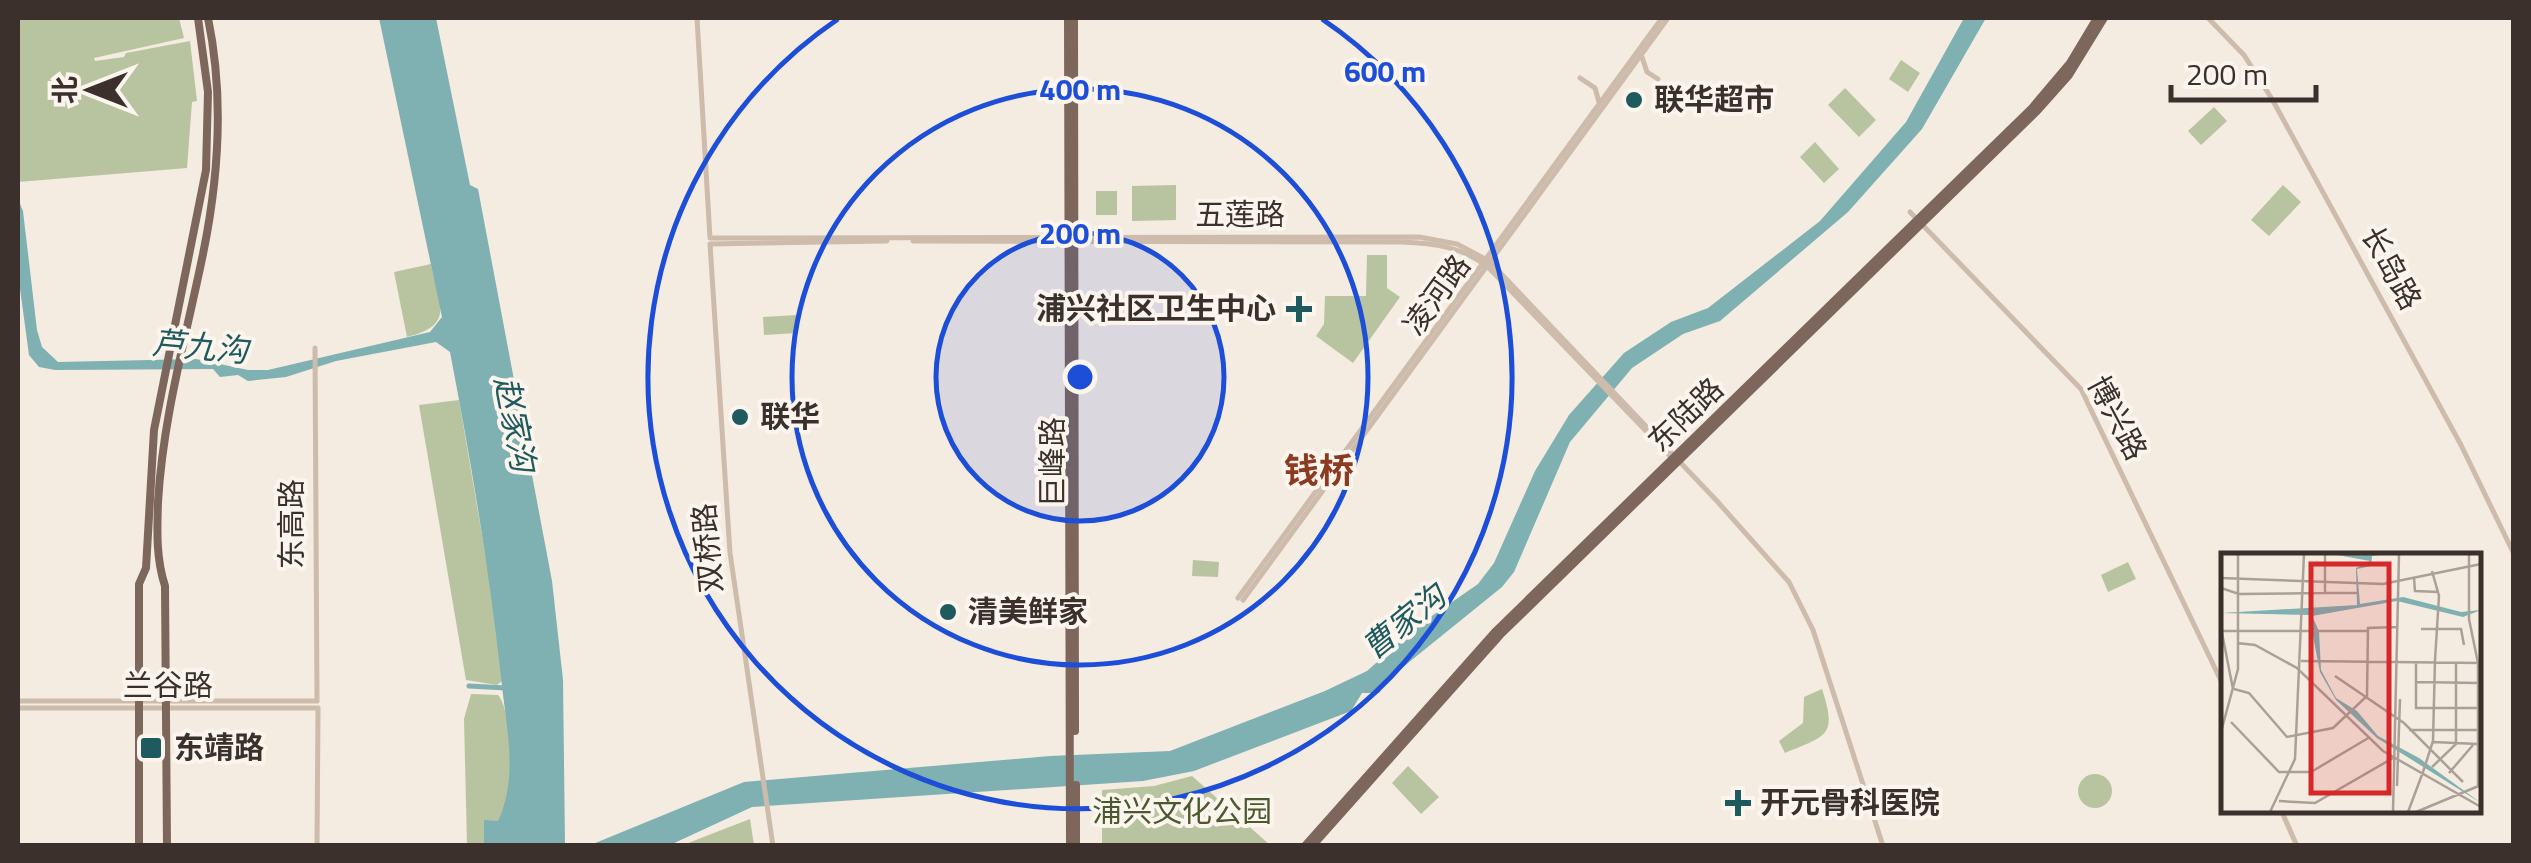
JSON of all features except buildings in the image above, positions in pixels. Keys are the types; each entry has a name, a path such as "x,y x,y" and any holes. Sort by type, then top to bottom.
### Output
{"main road":[{"path":"139,846 139,584 146,568 149,478 164,376 206,170 208,92 198,18"},
{"path":"166,846 165,586 159,568 157,532 164,430 213,195 218,92 208,18"},
{"name":"巨峰路","path":"1071,18 1073,846"},
{"name":"东陆路","path":"1304,846 1485,642 2056,90 2101,18"},
{"name":"东陆路","path":"1312,846 1479,658 1675,459"}],"street":[{"name":"双桥路","path":"696,18 730,553 773,846"},
{"name":"凌河路","path":"1485,262 1665,18"},
{"name":"凌河路","path":"1240,599 1665,18"},
{"name":"长岛路","path":"2208,18 2244,55 2272,98 2462,445 2514,554"},
{"path":"1642,54 1645,70 1658,79"},
{"path":"1580,78 1595,88 1599,104"},
{"name":"博兴路","path":"1910,212 2080,388 2221,680"},
{"name":"五莲路","path":"710,241 1419,242 1448,246 1485,262 1776,565 1800,601 1821,652 1883,846"},
{"name":"东高路","path":"315,348 317,846"},
{"name":"兰谷路","path":"18,705 318,704"},
{"path":"2282,813 2297,846"}],"green space":[{"path":"18,18 179,18 184,38 94,58 95,61 124,57 126,53 190,41 197,101 192,102 187,168 18,182"},
{"path":"1901,60 1920,73 1908,92 1889,79"},
{"path":"1845,88 1876,120 1859,137 1828,105"},
{"path":"2214,107 2227,121 2201,145 2188,131"},
{"path":"1815,142 1839,169 1824,183 1800,157"},
{"path":"1176,185 1176,220 1132,221 1132,186"},
{"path":"2283,185 2301,202 2269,236 2251,220"},
{"path":"1096,191 1117,191 1117,215 1096,215"},
{"path":"1367,255 1387,255 1387,288 1400,297 1353,363 1316,336 1324,324 1325,296 1366,296"},
{"path":"431,264 440,302 438,319 433,326 407,337 394,272"},
{"path":"797,315 798,333 764,335 763,317"},
{"path":"459,400 496,618 502,681 497,685 466,680 419,405"},
{"path":"1193,560 1219,562 1218,577 1192,576"},
{"path":"2128,562 2136,579 2108,592 2101,575"},
{"path":"1822,689 1829,716 1825,732 1785,753 1779,741 1803,723 1804,697"},
{"path":"471,694 498,695 506,713 510,741 508,795 498,822 484,821 484,845 467,845 464,719"},
{"path":"1408,766 1439,797 1421,814 1392,783"},
{"path":"2095,774 2107,779 2112,791 2107,803 2095,808 2083,803 2078,791 2083,779"},
{"name":"浦兴文化公园","path":"1192,776 1270,845 1102,845 1102,790 1154,786"},
{"path":"750,819 754,845 683,845"}],"water":[{"name":"赵家沟","path":"379,18 436,18 470,185 478,189 552,581 563,680 565,845 484,845 484,820 498,821 508,788 508,737 486,560 450,352 436,342 336,361 286,377 248,381 238,375 220,377 213,369 55,370 39,367 29,355 18,274 18,199 23,211 37,330 42,347 58,362 196,359 248,370 268,370 430,332 442,317"},
{"name":"曹家沟","path":"1964,18 1986,18 1922,129 1848,212 1720,321 1683,334 1632,368 1570,442 1514,572 1502,587 1387,680 1379,693 1362,693 1351,711 1194,771 1143,781 752,807 670,845 588,846 744,782 1050,756 1170,751 1367,671 1419,625 1478,584 1494,563 1535,471 1569,415 1624,353 1671,322 1708,308 1820,221 1906,122"}],"waterway":[{"path":"469,686 506,688"}],"place":[{"name":"联华超市","path":"1634,100"},
{"name":"浦兴社区卫生中心","path":"1299,309"},
{"name":"联华","path":"740,417"},
{"name":"清美鲜家","path":"948,612"},
{"name":"东靖路","path":"151,748"},
{"name":"开元骨科医院","path":"1738,803"}],"district":[{"name":"钱桥","path":"1319,471"}],"water label":[{"name":"芦九沟","path":"200,347"}]}
